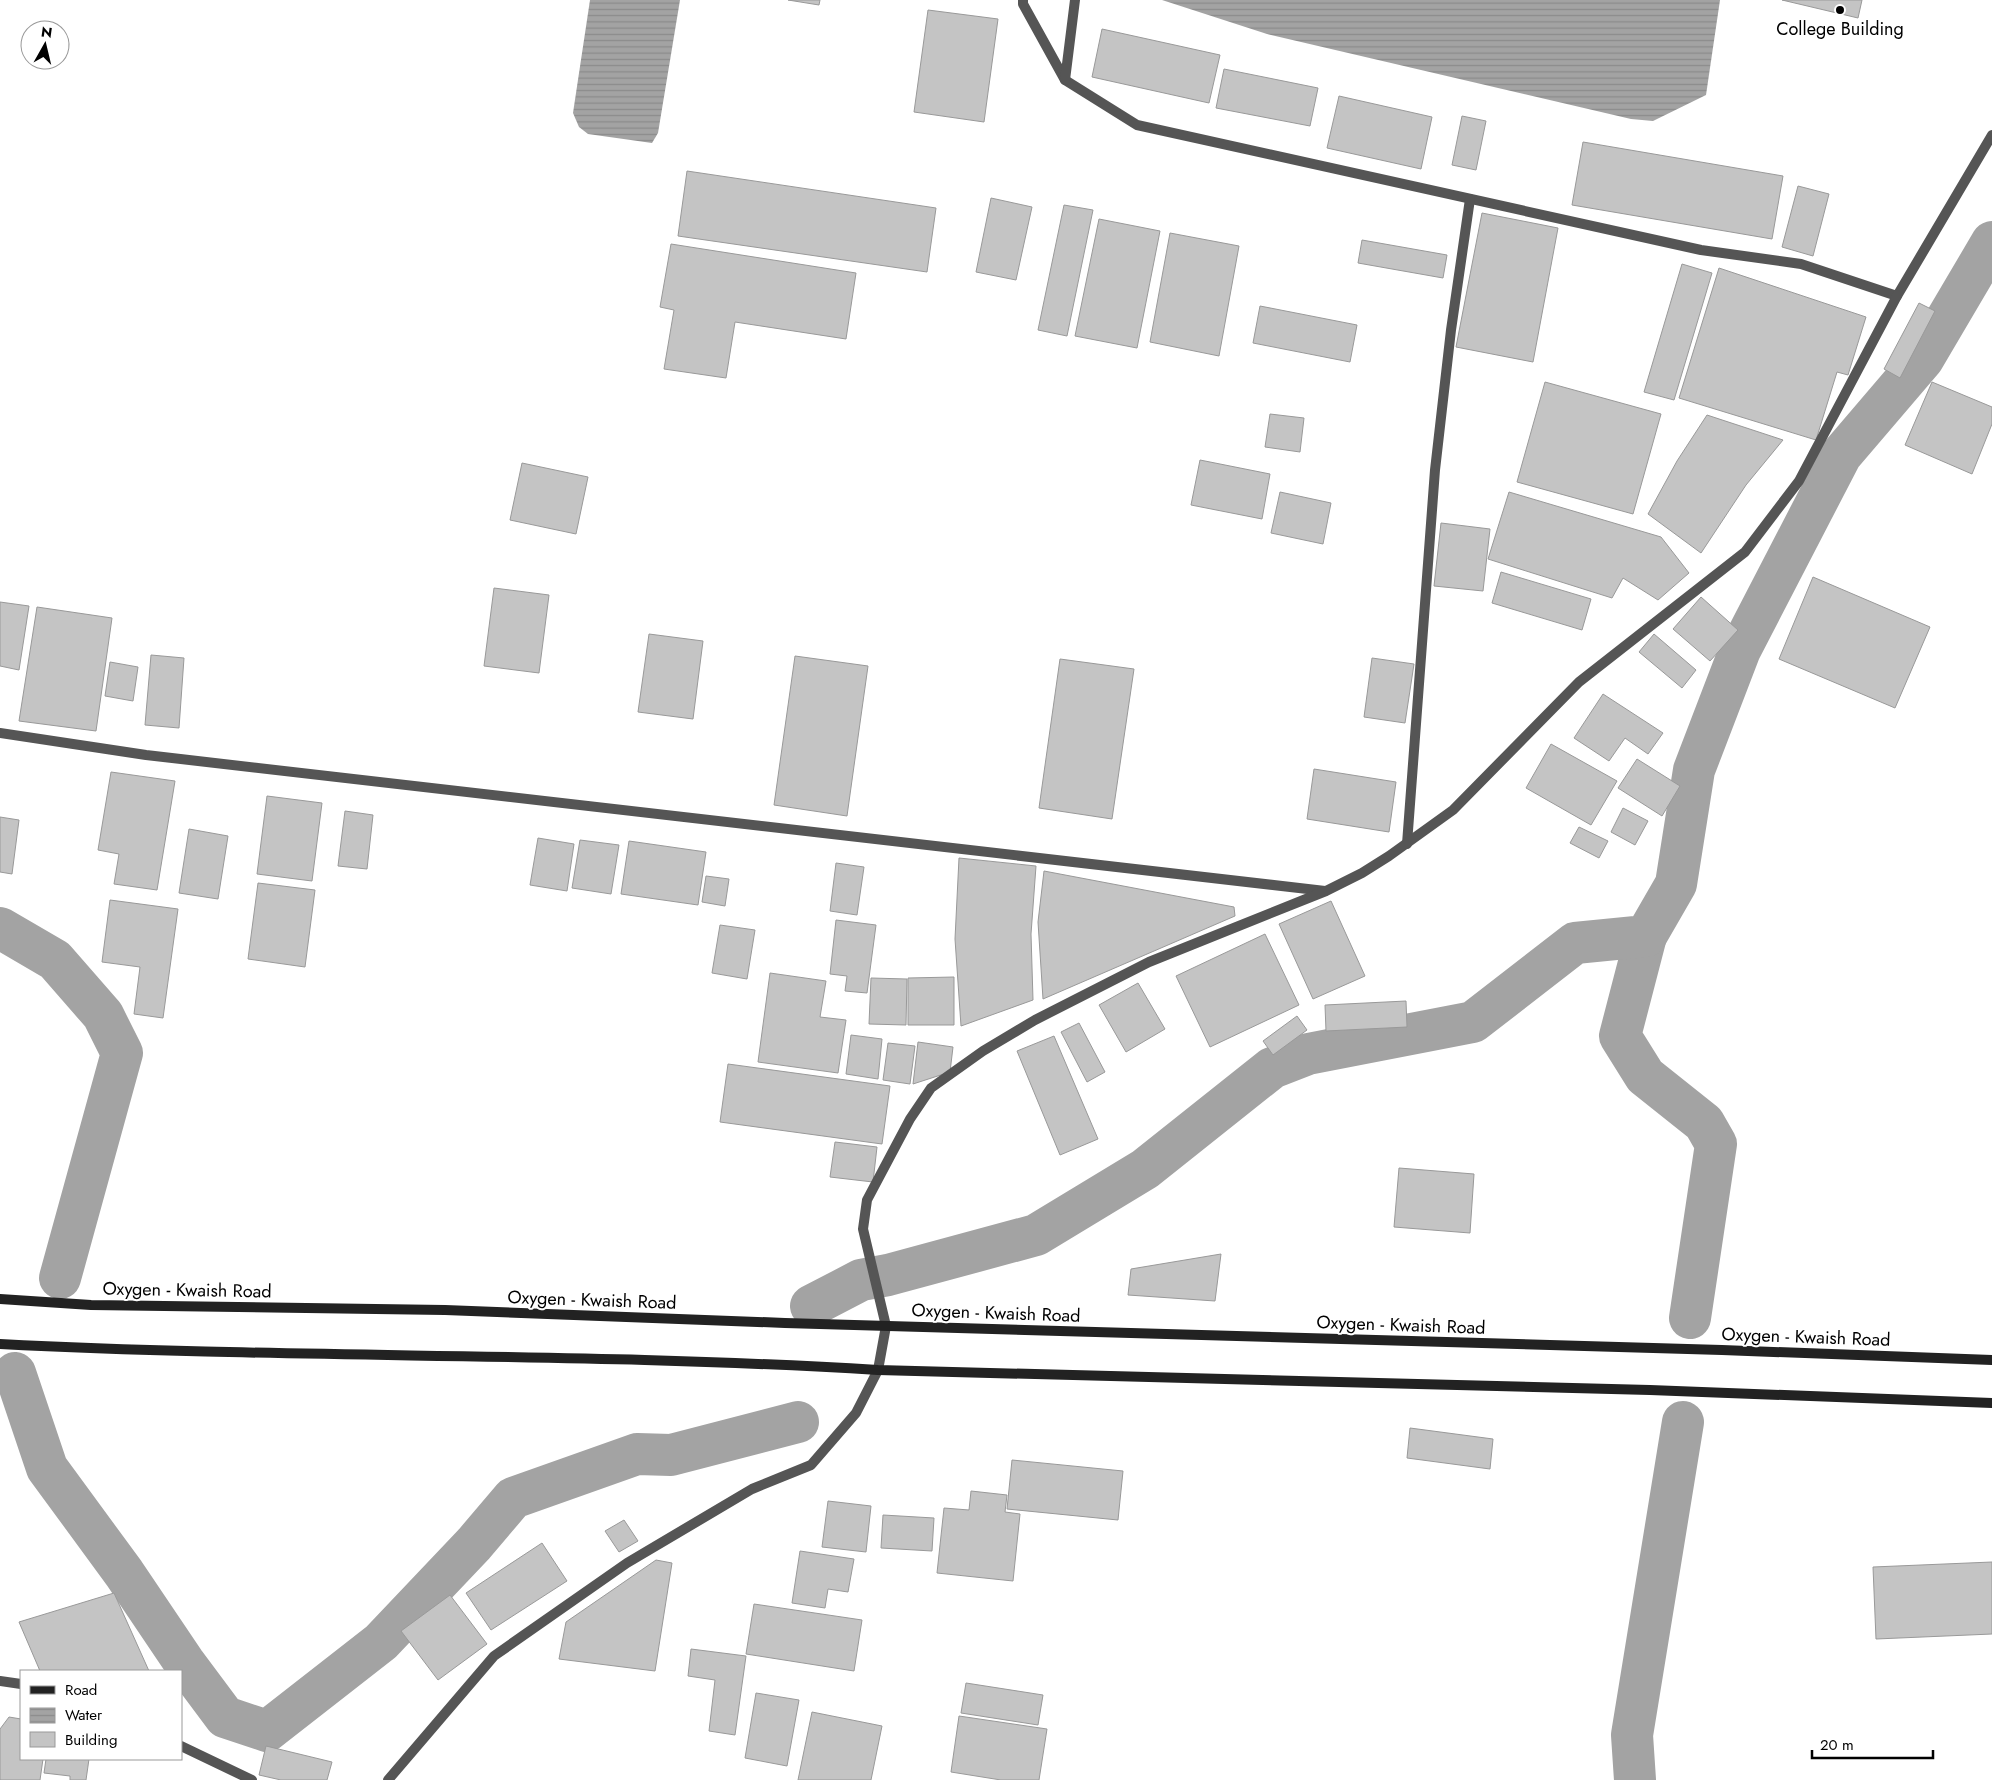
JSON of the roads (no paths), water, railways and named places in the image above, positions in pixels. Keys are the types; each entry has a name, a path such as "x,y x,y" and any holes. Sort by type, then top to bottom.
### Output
{"main road":[{"name":"Oxygen - Kwaish Road","path":"0,1299 91,1305 445,1310 886,1326 1722,1350 1992,1360"},
{"path":"0,1344 77,1348 316,1354 774,1363 878,1370 1650,1390 1992,1403"}],"street":[{"path":"1023,0 1065,80 1137,125 1701,250 1801,264 1896,296"},
{"path":"1065,80 1075,0"},
{"path":"388,1780 494,1656 635,1558 752,1489 811,1465 856,1414 878,1370 886,1326 863,1230 867,1200 910,1119 931,1088 983,1051 1035,1020 1149,962 1326,891 1362,873 1407,844 1453,810 1579,682 1745,552 1799,481 1896,296 1992,135"},
{"path":"1407,844 1435,470 1451,330 1470,199"},
{"path":"0,733 146,755 1326,891"},
{"path":"0,1681 20,1684"},
{"path":"182,1746 252,1780"}],"water":[{"path":"590,0 680,0 658,133 652,143 588,134 579,127 573,113"},
{"path":"1162,0 1720,0 1706,95 1653,121 1631,119 1267,34"}],"waterway":[{"path":"811,1306 861,1280 888,1275 1036,1235 1145,1169 1272,1068 1308,1054 1473,1022 1575,943 1646,936 1676,884 1694,770 1740,650 1841,455 1923,359 1992,242"},
{"path":"0,928 55,960 103,1015 122,1053 60,1278"},
{"path":"1646,936 1620,1036 1645,1076 1704,1123 1716,1144 1690,1318"},
{"path":"15,1373 47,1468 124,1573 184,1662 225,1717 267,1731 381,1642 474,1544 513,1498 637,1454 671,1455 798,1422"},
{"path":"1635,1780 1632,1735 1683,1422"}],"place":[{"name":"College Building","path":"1840,10"}]}
